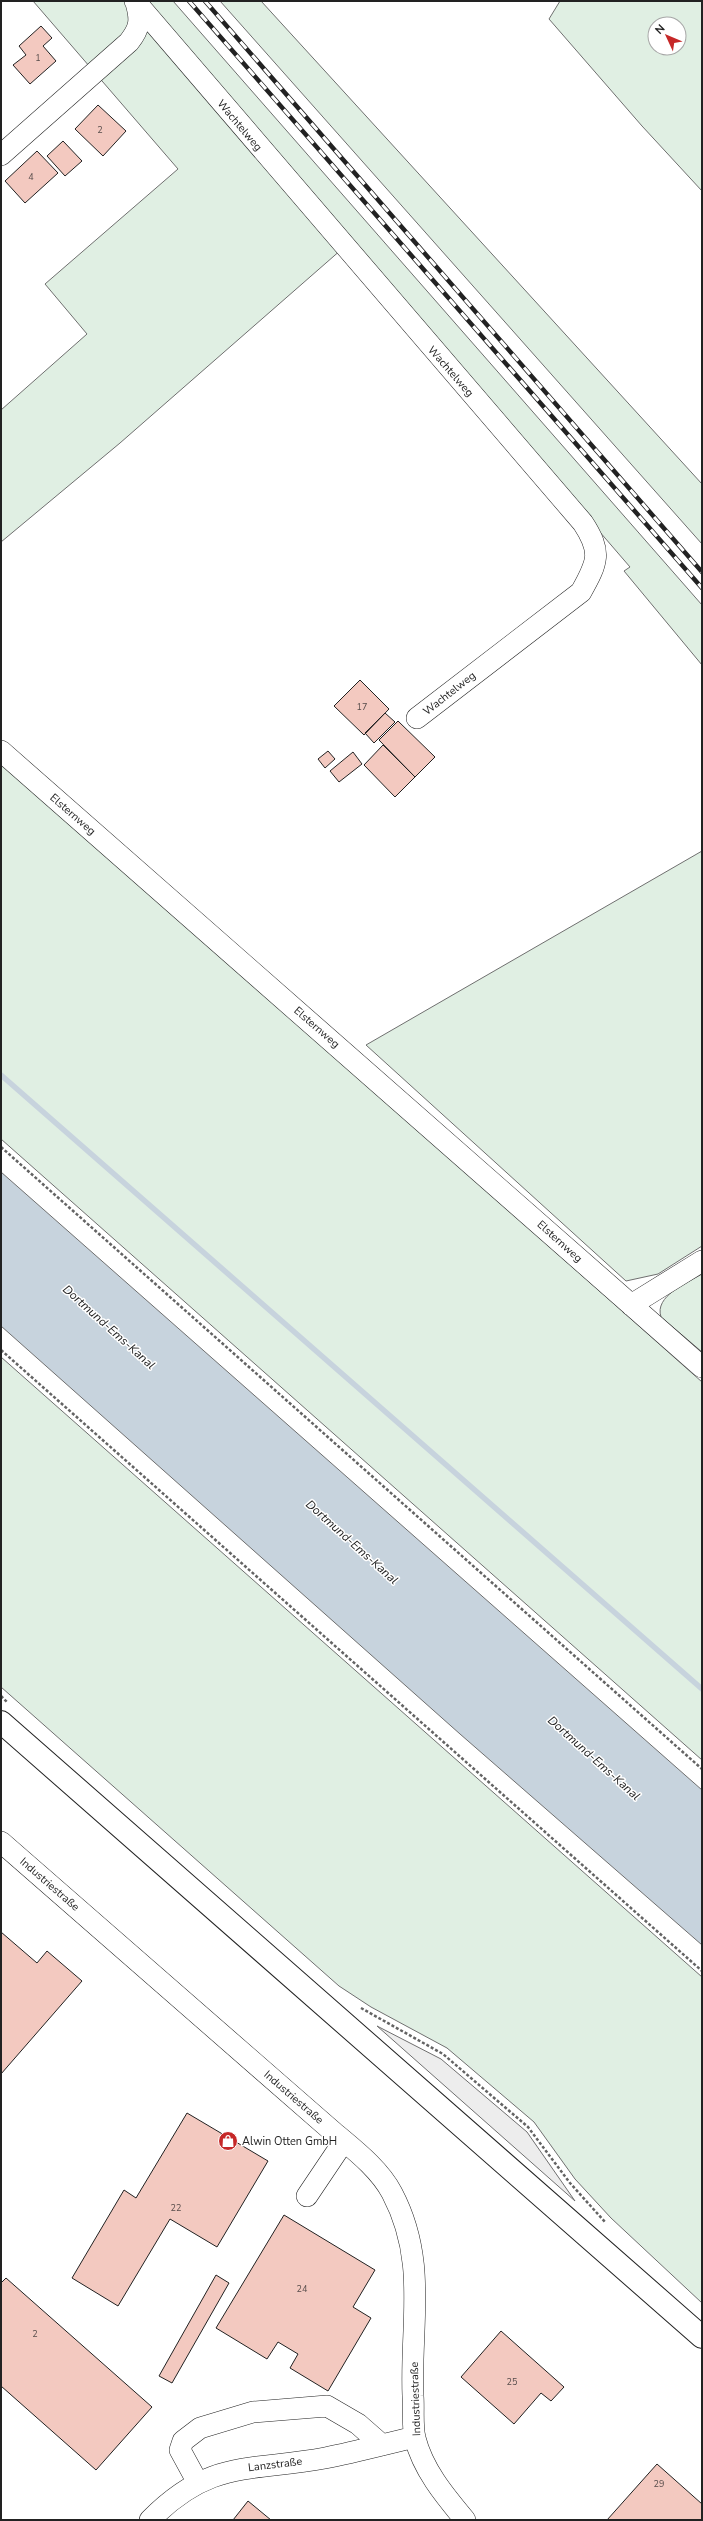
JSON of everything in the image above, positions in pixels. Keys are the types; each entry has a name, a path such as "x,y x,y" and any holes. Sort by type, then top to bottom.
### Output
{"main road":[{"path":"7,1714 702,2337"}],"street":[{"name":"Wachtelweg","path":"1,155 129,42 138,30 140,19 135,2"},
{"name":"Wachtelweg","path":"135,2 583,523 593,538 597,553 593,571 581,592 417,718"},
{"name":"Elsternweg","path":"1,751 489,1178 702,1367"},
{"path":"631,1305 702,1261"},
{"name":"Industriestraße","path":"1,1842 367,2161 392,2192 408,2231 416,2273 412,2381 414,2438 428,2471 465,2520"},
{"path":"307,2196 344,2141"},
{"path":"198,2483 180,2450 183,2442 200,2428 253,2412 327,2406 358,2424 382,2445"},
{"name":"Lanzstraße","path":"150,2520 168,2502 198,2483 226,2471 325,2458 414,2438"}],"path":[{"path":"1,1147 702,1769"},
{"path":"1,1350 702,1971"},
{"path":"1,1696 7,1714"},
{"path":"355,2004 443,2054 528,2127 570,2184 605,2223"}],"green space":[{"path":"33,1 173,1 702,605 702,665 624,571 630,567 350,242 120,443 1,542 1,410 87,334 45,284 178,169"},
{"path":"220,1 261,1 702,484 702,544"},
{"path":"560,1 702,1 702,191 642,126 549,19"},
{"path":"1,760 702,1382 702,1760 1,1139"},
{"path":"702,851 702,1246 658,1274 626,1281 366,1045"},
{"path":"702,1274 702,1352 661,1317 660,1309 662,1303 673,1291"},
{"path":"1,1357 702,1977 702,2303 611,2218 575,2179 534,2122 447,2048 371,2007 339,1986 1,1687"}],"shaded area":[{"path":"377,2026 441,2059 527,2132 575,2201"}],"water":[{"name":"Dortmund-Ems-Kanal","path":"1,1172 702,1790 702,1945 460,1734 1,1326"}],"building":[{"path":"41,26 52,38 43,46 56,61 30,84 13,65 26,55 19,46"},
{"path":"98,105 126,131 103,156 75,129"},
{"path":"63,141 82,161 65,176 47,156"},
{"path":"37,151 58,173 25,203 5,181"},
{"path":"360,680 389,709 364,735 334,706"},
{"path":"385,713 395,722 374,743 365,733"},
{"path":"398,721 435,757 415,777 379,740"},
{"path":"383,745 415,777 395,797 364,765"},
{"path":"328,751 335,759 325,768 318,759"},
{"path":"353,752 362,764 339,782 330,771"},
{"path":"1,1932 37,1963 47,1951 82,1981 1,2074"},
{"path":"187,2113 268,2161 217,2247 170,2219 118,2306 72,2278 124,2190 136,2198"},
{"path":"284,2215 375,2270 353,2307 371,2318 328,2391 290,2368 298,2354 278,2342 267,2359 216,2328"},
{"path":"216,2275 229,2283 172,2383 159,2376"},
{"path":"6,2278 152,2407 96,2470 1,2386 1,2283"},
{"path":"501,2331 564,2387 551,2401 541,2393 514,2424 461,2377"},
{"path":"657,2464 702,2504 702,2520 607,2520"},
{"path":"248,2501 271,2520 233,2520"}],"waterway":[{"path":"1,1075 702,1689"}],"railway":[{"path":"189,1 702,588"},
{"path":"205,1 702,572"}],"place":[{"name":"Alwin Otten GmbH","path":"228,2141"}]}
